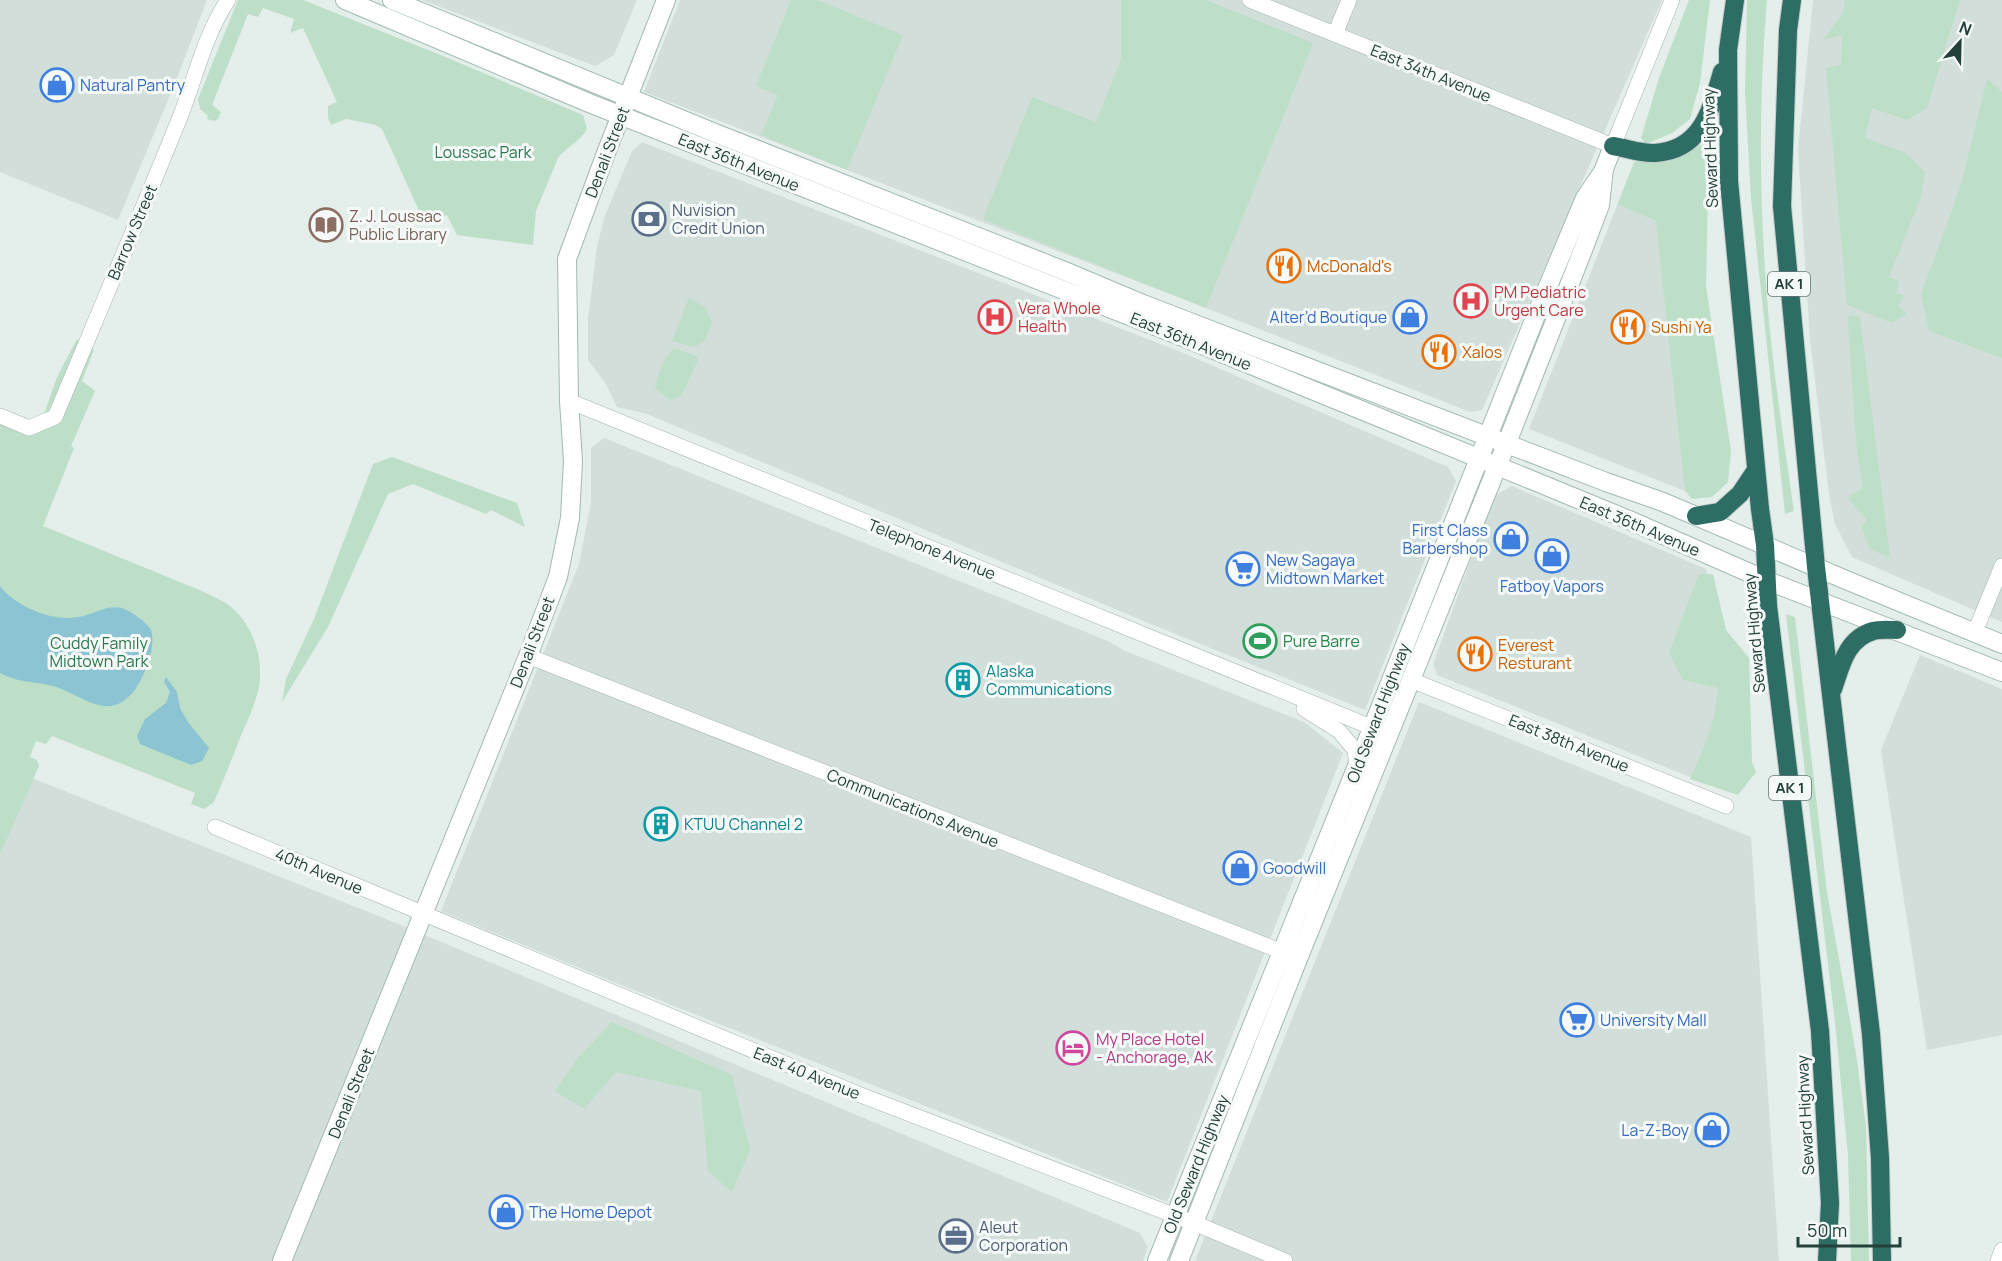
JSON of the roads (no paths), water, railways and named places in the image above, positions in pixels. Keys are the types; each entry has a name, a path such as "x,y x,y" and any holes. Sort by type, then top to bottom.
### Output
{"highway":[{"name":"Seward Highway","path":"1735,0 1728,50 1729,181 1765,545 1770,618 1820,1031 1830,1203 1827,1261"},
{"name":"AK 1","path":"1792,0 1788,30 1782,206 1816,567 1871,1034 1880,1158 1882,1261"},
{"path":"1613,146 1654,153 1674,150 1690,142 1704,123 1713,102 1728,50"},
{"path":"1696,516 1720,512 1740,494 1756,470"},
{"path":"1832,693 1844,657 1855,640 1873,631 1897,630"}],"main road":[{"name":"East 36th Avenue","path":"345,0 621,115 1175,334 1498,466 1768,581 2002,672"},
{"name":"East 36th Avenue","path":"392,0 715,133 1186,320 1696,516 2002,644"},
{"name":"Denali Street","path":"282,1261 558,577 570,518 573,461 569,401 567,259 666,0"},
{"name":"Old Seward Highway","path":"1179,1261 1371,727 1585,198 1604,169 1613,146"},
{"name":"Old Seward Highway","path":"1157,1261 1290,955 1354,820 1498,466 1600,205 1604,169"},
{"path":"1067,293 1077,289 1168,323 1186,320"},
{"path":"1354,820 1362,783 1375,749 1371,727"}],"street":[{"name":"Barrow Street","path":"215,20 219,0"},
{"name":"Barrow Street","path":"0,416 29,428 55,417 179,118 196,65 215,20 228,0"},
{"name":"East 34th Avenue","path":"1250,0 1613,146"},
{"path":"1335,34 1349,0"},
{"name":"Old Seward Highway","path":"1613,146 1672,0"},
{"name":"Telephone Avenue","path":"569,401 1371,727"},
{"path":"1975,632 2002,566"},
{"name":"Communications Avenue","path":"528,656 1290,955"},
{"name":"East 38th Avenue","path":"1411,680 1726,806"},
{"name":"Telephone Avenue","path":"1295,698 1302,708 1339,731 1355,750 1357,766"},
{"name":"40th Avenue","path":"214,827 423,915"},
{"name":"East 40 Avenue","path":"423,915 858,1094 1175,1216 1285,1261"},
{"path":"1998,1261 2002,1250"}],"water":[{"path":"0,586 24,606 46,615 78,617 116,607 125,609 142,620 151,630 151,653 142,678 134,691 124,701 105,706 53,686 20,680 0,673"},
{"path":"166,677 177,692 180,708 188,722 209,748 202,761 191,765 140,744 137,736 145,719 166,703 170,692 164,682"}],"place":[{"name":"Natural Pantry","path":"57,85"},
{"name":"Nuvision Credit Union","path":"649,219"},
{"name":"Z. J. Loussac Public Library","path":"326,225"},
{"name":"McDonald's","path":"1284,266"},
{"name":"PM Pediatric Urgent Care","path":"1471,301"},
{"name":"Vera Whole Health","path":"995,317"},
{"name":"Alter’d Boutique","path":"1410,317"},
{"name":"Sushi Ya","path":"1628,327"},
{"name":"Xalos","path":"1439,352"},
{"name":"First Class Barbershop","path":"1511,539"},
{"name":"Fatboy Vapors","path":"1552,556"},
{"name":"New Sagaya Midtown Market","path":"1243,569"},
{"name":"Pure Barre","path":"1260,641"},
{"name":"Everest Resturant","path":"1475,654"},
{"name":"Alaska Communications","path":"963,680"},
{"name":"KTUU Channel 2","path":"661,824"},
{"name":"Goodwill","path":"1240,868"},
{"name":"University Mall","path":"1577,1020"},
{"name":"My Place Hotel - Anchorage, AK","path":"1073,1048"},
{"name":"La-Z-Boy","path":"1712,1130"},
{"name":"The Home Depot","path":"506,1212"},
{"name":"Aleut Corporation","path":"956,1236"}],"park label":[{"name":"Loussac Park","path":"483,152"},
{"name":"Cuddy Family Midtown Park","path":"99,652"}]}
